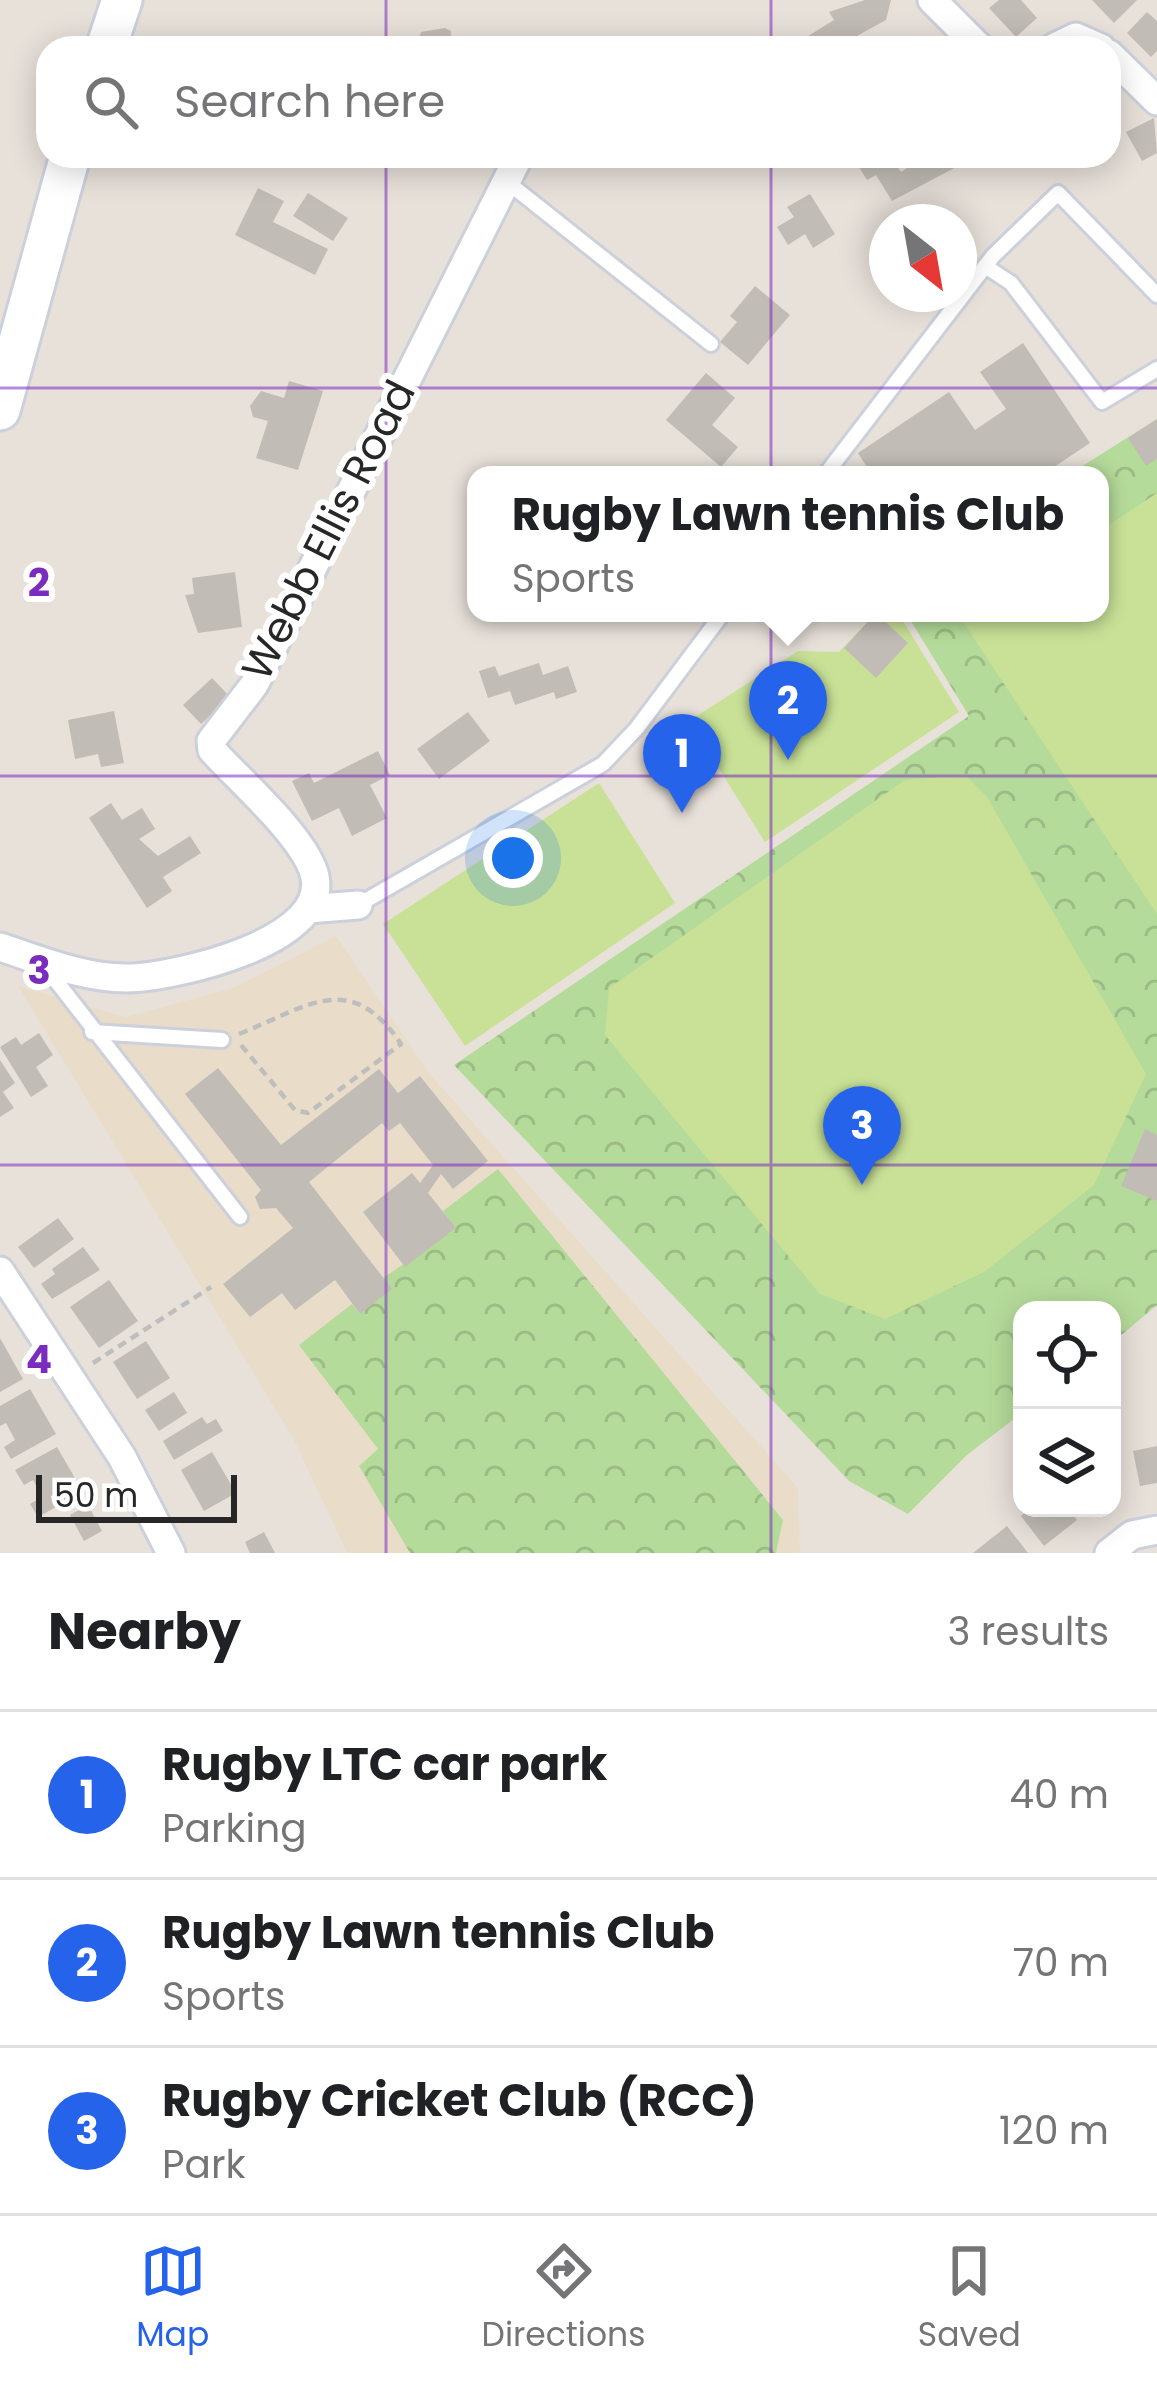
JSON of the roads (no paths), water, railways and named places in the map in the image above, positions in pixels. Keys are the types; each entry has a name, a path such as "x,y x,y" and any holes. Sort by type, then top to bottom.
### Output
{"main road":[{"path":"110,36 122,0"},
{"path":"0,410 67,168"}],"street":[{"path":"933,0 968,36"},
{"path":"1121,65 1157,101"},
{"name":"Webb Ellis Road","path":"308,909 314,872 301,850 212,750 211,741 254,685 512,168"},
{"path":"0,947 125,979 176,973 276,939 308,909 358,904"},
{"path":"0,1271 122,1457 171,1553"},
{"path":"1109,1553 1132,1535 1157,1530"}],"lane":[{"path":"512,168 711,344"},
{"path":"831,466 985,266 1058,193 1157,295"},
{"path":"985,266 1011,283 1102,402 1157,369"},
{"path":"358,904 603,764 637,728 716,622"},
{"path":"40,960 240,1217"},
{"path":"92,1032 227,1038"}],"place":[{"name":"Rugby Lawn tennis Club","path":"788,760"},
{"name":"Rugby LTC car park","path":"682,813"},
{"name":"Rugby Cricket Club (RCC)","path":"862,1185"}]}
